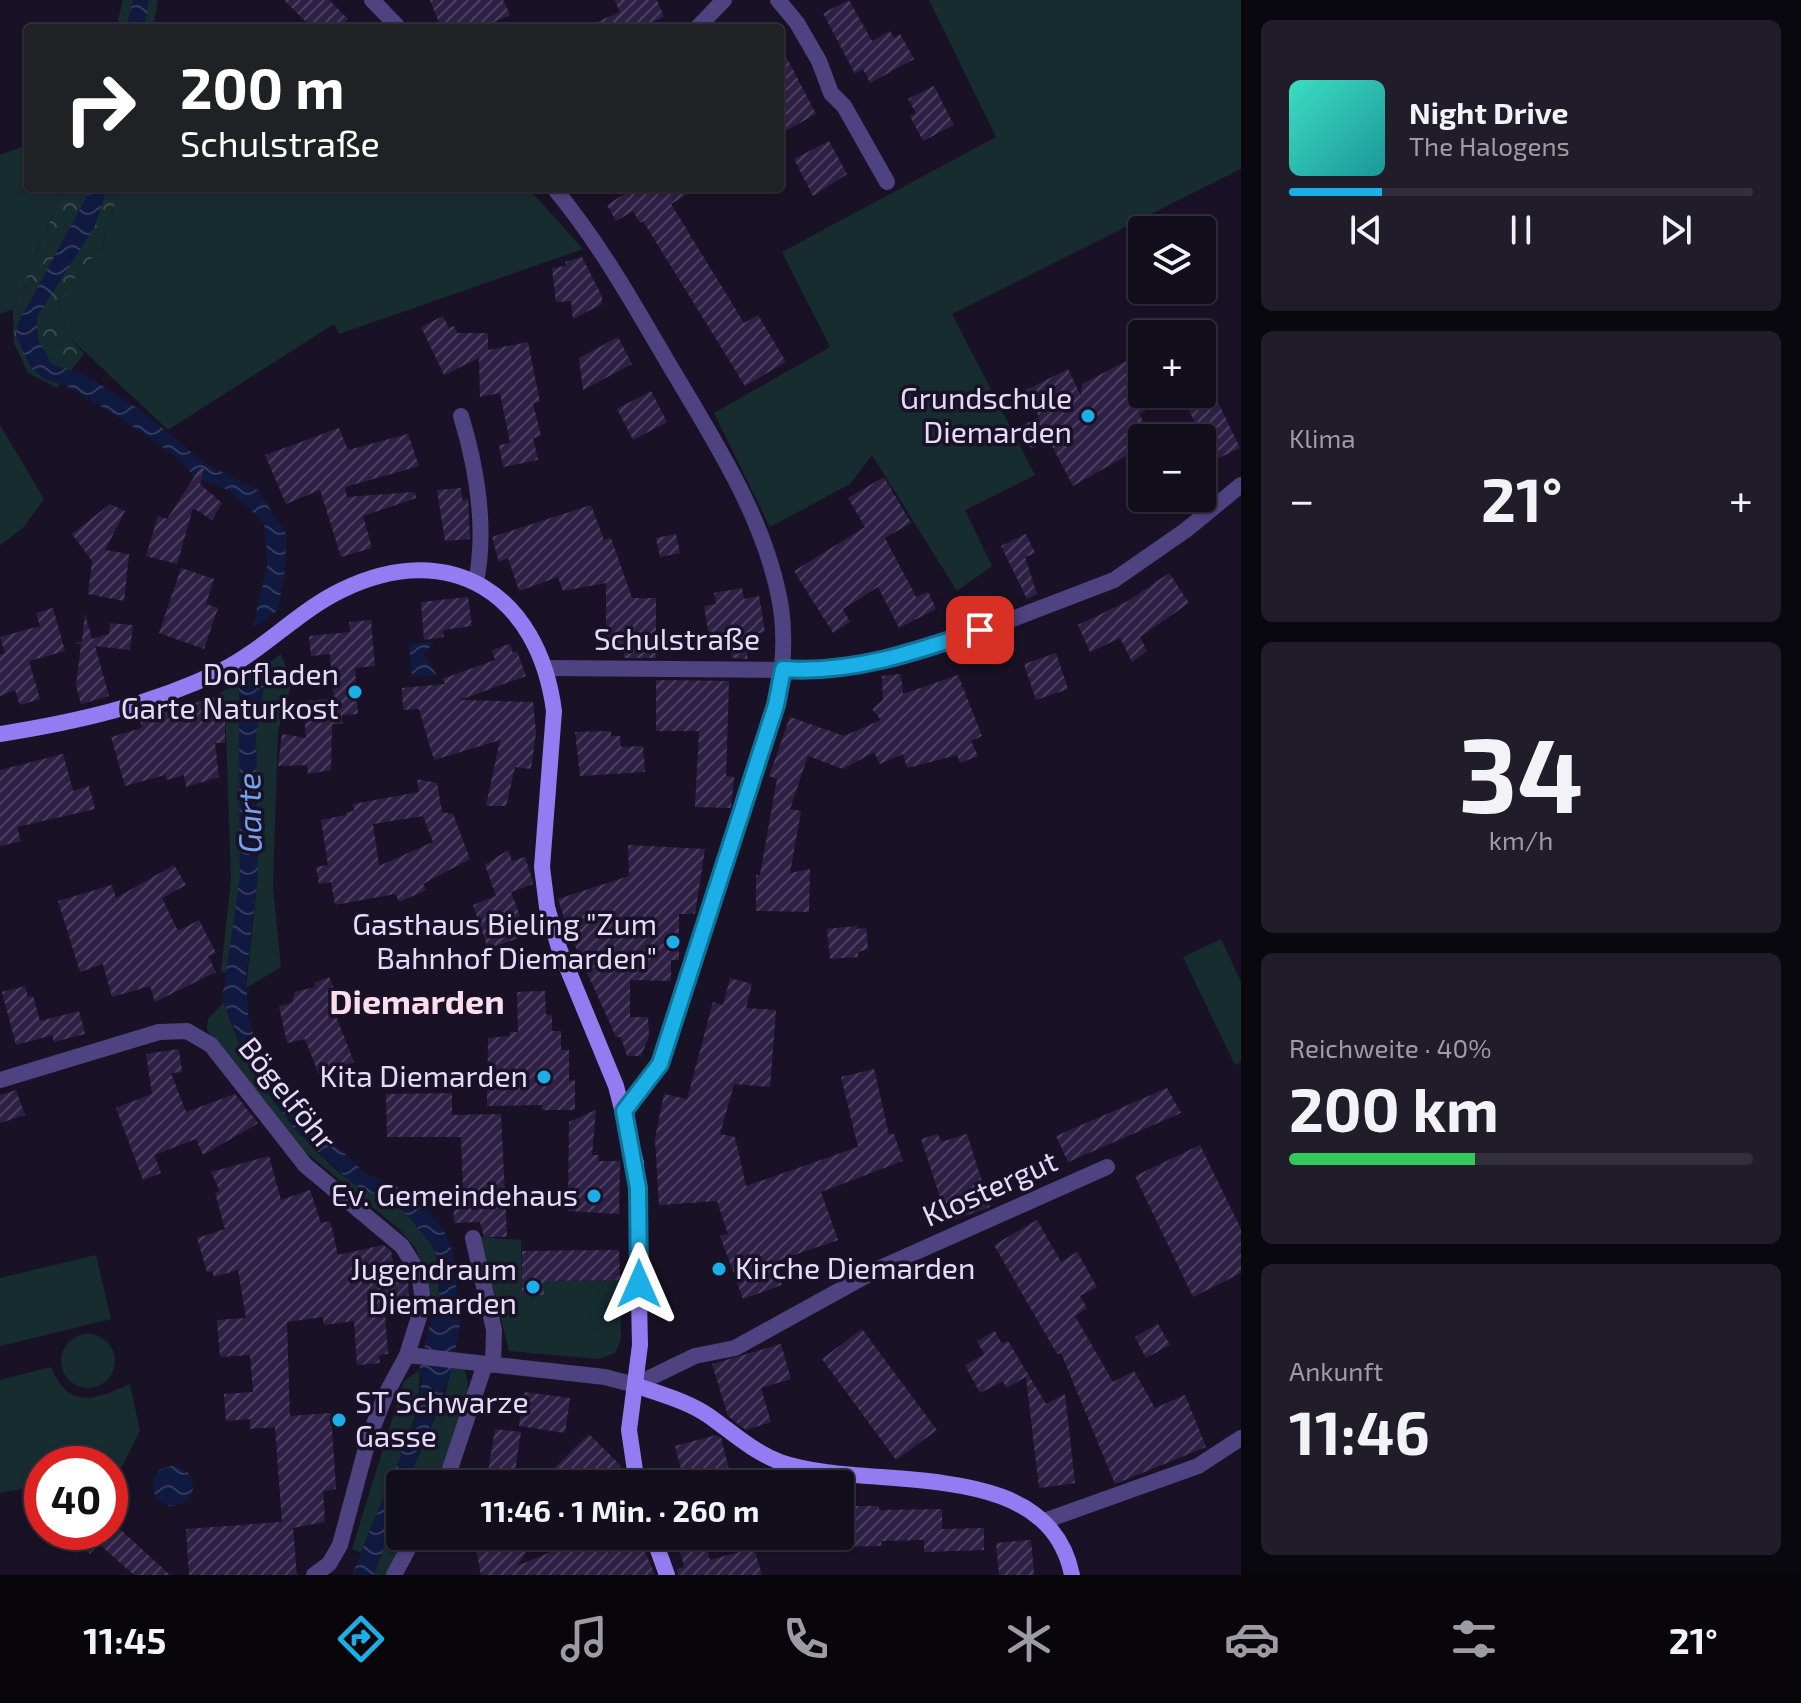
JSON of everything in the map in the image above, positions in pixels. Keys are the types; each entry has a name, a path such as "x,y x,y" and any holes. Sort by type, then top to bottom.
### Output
{"street":[{"path":"372,0 395,24"},
{"path":"701,24 724,0"},
{"path":"778,0 797,23 819,61 831,93 844,106 887,182"},
{"path":"557,192 608,260 706,425 747,505 776,583 784,631 783,669 776,705 660,1064 624,1111"},
{"path":"461,416 472,454 480,517 476,582"},
{"name":"Schulstraße","path":"546,668 783,669 841,667 878,661 1069,598 1114,580 1186,530 1241,485"},
{"path":"0,734 71,722 178,690 223,670 340,590 391,571 439,571 476,582 517,613 546,668 554,711 543,849 547,907 559,948 589,1014 624,1111 638,1188 640,1345 629,1430 635,1470"},
{"name":"Bögelföhr","path":"0,1080 159,1032 187,1031 205,1040 219,1053 305,1165 402,1246 413,1259 421,1283 422,1305 415,1355 386,1394 369,1437 340,1545 329,1564 314,1575"},
{"name":"Klostergut","path":"635,1385 695,1356 735,1348 880,1268 1107,1167"},
{"path":"450,1470 489,1364 494,1330 473,1238"},
{"path":"415,1355 605,1377 699,1410 746,1445 789,1465 857,1478 969,1486 1005,1497 1044,1521 1066,1553 1072,1575"},
{"path":"1044,1521 1198,1466 1241,1438"},
{"path":"394,1575 407,1550"},
{"path":"658,1550 667,1575"}],"green space":[{"path":"123,0 158,0 154,24 117,24"},
{"path":"929,0 1241,0 1241,169 1147,216 1128,216 1128,226 952,314 1035,475 965,510 992,566 957,591 872,455 850,484 770,527 714,413 830,347 782,252 996,137"},
{"path":"24,146 24,192 62,192 13,309 0,314 0,155"},
{"path":"62,192 119,192 102,246 58,298 69,337 84,354 57,388 28,373 14,343 13,309"},
{"path":"119,192 532,192 583,249 339,334 334,324 168,430 69,337 58,298 102,246"},
{"path":"0,425 44,499 23,528 0,545"},
{"path":"281,654 292,682 278,731 273,887 281,967 246,988 258,876 256,733 267,664"},
{"path":"239,683 240,878 227,973 221,971 231,880 225,704 219,693"},
{"path":"1221,939 1241,982 1241,1062 1235,1065 1183,957"},
{"path":"224,1002 255,1073 300,1134 343,1175 402,1207 425,1231 436,1258 437,1309 431,1310 429,1279 415,1247 399,1229 303,1150 207,1030 208,1019"},
{"path":"480,1237 521,1240 522,1294 544,1281 620,1280 621,1339 615,1353 598,1359 509,1351"},
{"path":"96,1255 111,1319 0,1346 0,1278"},
{"path":"88,1334 107,1342 115,1361 107,1380 88,1388 69,1380 61,1361 69,1342"},
{"path":"51,1367 66,1390 84,1398 130,1384 140,1431 128,1454 128,1446 24,1446 24,1488 0,1493 0,1380"},
{"path":"452,1367 463,1368 468,1393 465,1409 442,1470 413,1470 446,1391"},
{"path":"419,1370 415,1415 396,1470 386,1470 386,1493 361,1553 352,1549 404,1381"},
{"path":"386,1541 386,1550 400,1550 387,1575 374,1575"}],"water":[{"path":"133,0 149,0 145,24 127,24"},
{"name":"Garte","path":"87,192 106,192 95,226 37,317 38,340 52,364 87,376 142,411 203,462 258,490 286,534 285,569 256,733 258,876 246,976 248,1015 258,1051 308,1118 366,1174 397,1187 428,1211 444,1231 453,1253 460,1323 451,1373 413,1470 395,1470 414,1423 422,1379 419,1370 432,1316 437,1309 441,1279 434,1248 402,1209 352,1183 296,1131 254,1074 222,999 240,878 239,683 268,563 264,522 229,490 195,478 181,460 119,417 65,385 46,380 31,368 16,336 17,325"},
{"path":"435,642 423,654 437,675 412,677 409,644"},
{"path":"173,1466 187,1472 193,1486 187,1500 173,1506 159,1500 153,1486 159,1472"},
{"path":"386,1492 386,1541 374,1575 352,1575"}],"pier":[{"path":"280,609 271,661 235,685 247,632"}],"building":[{"path":"284,0 329,0 348,19 343,24 308,24"},
{"path":"430,0 503,0 510,15 489,24 439,24"},
{"path":"614,0 657,0 664,17 648,24 592,24 620,12"},
{"path":"849,0 872,41 890,31 894,38 900,34 914,59 870,83 863,69 855,74 823,13"},
{"path":"784,53 816,114 784,132"},
{"path":"934,86 954,125 923,141 910,116 916,113 908,99"},
{"path":"829,141 847,174 813,196 794,159"},
{"path":"628,192 691,192 671,204 744,323 758,315 786,362 745,386 643,221 640,223 633,211 616,221 607,205"},
{"path":"582,257 602,296 602,304 573,319 571,301 556,302 552,268 566,266 565,262"},
{"path":"443,316 449,328 454,326 457,333 488,333 488,350 528,342 540,402 533,403 541,436 533,438 538,460 503,467 499,445 510,443 500,393 480,397 479,358 444,375 421,327"},
{"path":"618,337 632,364 583,390 579,358"},
{"path":"1128,360 1128,408 1150,408 1139,414 1144,424 1128,424 1128,455 1073,486 1049,440 1031,449 1020,427 1039,417 1026,390 1068,369 1081,396 1082,384"},
{"path":"651,391 667,422 633,440 617,409"},
{"path":"1216,398 1240,448 1216,459 1216,424 1196,424 1188,408 1216,408"},
{"path":"339,428 348,450 408,434 419,466 345,487 347,497 415,492 416,498 363,516 372,548 341,557 320,490 286,504 265,455"},
{"path":"200,468 204,469 200,484 222,503 212,520 193,508 177,564 146,556 158,516 167,519"},
{"path":"884,477 911,523 885,538 916,597 928,592 936,609 899,628 878,587 843,609 850,622 833,633 794,571 865,527 848,498"},
{"path":"461,488 462,500 468,499 470,539 445,541 437,490"},
{"path":"110,504 125,511 105,550 129,554 124,601 88,594 92,561 72,534"},
{"path":"591,505 604,540 611,538 632,598 656,598 656,658 624,658 624,651 606,651 606,583 563,591 558,577 519,591 508,558 499,562 492,537"},
{"path":"676,534 680,553 660,557 656,538"},
{"path":"1026,534 1035,553 1025,557 1037,594 1027,599 1001,546"},
{"path":"181,568 214,579 206,604 218,608 204,649 159,633"},
{"path":"1169,573 1189,603 1140,637 1147,651 1132,662 1120,638 1090,652 1078,625 1128,601"},
{"path":"742,588 744,599 759,596 765,632 744,636 748,659 732,658 728,639 710,642 704,606 716,604 714,593"},
{"path":"468,597 472,626 443,630 444,637 424,640 421,602"},
{"path":"53,608 65,651 29,661 40,699 20,705 15,690 0,696 0,655 5,653 0,637 40,626 36,613"},
{"path":"85,614 92,639 109,634 110,623 133,625 130,650 95,646 109,696 81,704 76,686 81,645 76,643 82,642"},
{"path":"371,620 375,666 355,668 358,714 342,715 343,724 332,724 331,770 308,774 307,765 278,766 282,734 306,738 303,701 334,699 330,654 311,656 309,636 350,632 349,622"},
{"path":"510,644 513,653 517,651 526,676 460,700 533,702 536,732 531,769 515,767 506,806 486,806 500,740 434,760 419,709 403,710 402,688 445,684 442,679 495,660 492,650"},
{"path":"1056,653 1068,689 1036,700 1024,664"},
{"path":"901,674 903,694 958,675 982,736 971,741 978,756 960,763 957,755 907,768 903,754 880,764 874,752 843,769 808,756 790,809 801,811 790,873 810,869 809,912 756,911 756,875 760,875 777,779 769,776 790,717 844,736 881,720 872,709 883,700 882,676"},
{"path":"656,680 729,681 726,776 734,777 731,808 695,807 699,731 656,731"},
{"path":"214,697 216,704 225,704 225,743 215,743 219,777 186,787 184,775 167,780 165,775 125,786 111,737 142,728 140,720"},
{"path":"611,731 611,736 620,736 621,747 643,746 645,772 580,776 575,732"},
{"path":"63,754 73,791 89,786 95,809 17,827 21,841 0,846 0,770"},
{"path":"417,779 437,783 442,812 453,814 470,859 423,884 426,890 399,902 395,894 335,905 331,882 319,884 316,867 328,865 321,820 354,811 353,804 419,792","holes":["423,816 433,842 379,866 373,824"]},
{"path":"628,845 705,849 695,914 679,914 679,960 671,960 671,981 630,980 630,1017 648,1017 649,1036 641,1056 627,1056 621,1037 616,1037 568,930 558,899 629,876"},
{"path":"508,850 512,861 525,857 532,879 533,884 511,892 527,935 488,949 473,905 496,896 485,865"},
{"path":"174,865 186,885 162,898 178,931 199,920 216,953 208,956 216,972 155,1002 150,986 112,997 103,964 80,972 58,901 112,885 116,898"},
{"path":"857,926 857,929 866,928 868,949 858,952 858,957 830,959 827,929"},
{"path":"329,977 338,998 330,1001 354,1062 319,1075 305,1039 287,1043 279,1006 292,1003 295,992 315,987 314,983"},
{"path":"730,978 752,984 746,1008 776,1010 770,1087 734,1084 720,1134 735,1137 746,1186 858,1147 841,1077 874,1069 889,1135 894,1134 903,1161 821,1192 838,1240 774,1262 782,1285 743,1299 720,1236 728,1234 717,1201 659,1205 655,1139 664,1094 687,1099 713,1002 723,1005"},
{"path":"25,986 28,997 33,996 40,1021 79,1011 85,1034 54,1042 52,1035 16,1045 2,992"},
{"path":"545,991 546,1015 552,1015 552,1031 561,1031 561,1050 569,1050 569,1081 575,1080 575,1110 542,1110 542,1105 487,1106 488,1038 518,1032 517,992"},
{"path":"179,1049 182,1072 171,1073 186,1112 235,1094 258,1123 203,1155 196,1139 154,1155 161,1173 143,1180 116,1108 152,1094 146,1054"},
{"path":"1167,1088 1181,1113 1068,1162 1056,1136"},
{"path":"16,1090 25,1115 0,1123 0,1095"},
{"path":"452,1093 452,1115 501,1114 507,1237 484,1237 480,1222 454,1223 453,1194 463,1193 461,1137 387,1137 386,1094"},
{"name":"Ev. Gemeindehaus","path":"596,1110 592,1155 599,1155 598,1161 620,1161 619,1214 568,1211 569,1122"},
{"path":"938,1134 941,1142 967,1134 990,1207 948,1222 921,1139"},
{"path":"1200,1145 1241,1229 1241,1273 1193,1297 1135,1176"},
{"path":"269,1156 281,1200 310,1190 321,1223 330,1221 338,1255 383,1245 391,1251 395,1272 404,1270 408,1277 409,1305 385,1312 388,1354 379,1355 380,1363 357,1365 354,1321 324,1325 323,1317 287,1322 290,1416 331,1413 336,1489 323,1491 325,1522 293,1528 297,1575 189,1575 186,1529 282,1522 275,1427 250,1429 250,1419 226,1421 224,1394 253,1392 250,1355 220,1357 217,1320 246,1318 238,1270 214,1277 212,1271 207,1272 197,1238 225,1229 215,1193 220,1191 211,1172"},
{"path":"1037,1220 1061,1262 1077,1252 1097,1287 1080,1296 1087,1308 1075,1316 1113,1382 1134,1371 1155,1408 1185,1395 1206,1447 1115,1484 1061,1353 1057,1354 994,1245"},
{"path":"619,1250 620,1280 544,1281 544,1295 522,1295 522,1251"},
{"path":"1158,1324 1170,1345 1146,1358 1135,1337"},
{"path":"862,1329 937,1430 896,1460 822,1359"},
{"path":"995,1331 1002,1344 1008,1341 1046,1404 1065,1394 1075,1483 1039,1488 1026,1377 1006,1388 1003,1381 980,1393 965,1365 984,1354 977,1341"},
{"path":"781,1344 791,1379 761,1388 771,1422 746,1430 728,1416 712,1364"},
{"path":"524,1392 570,1398 565,1433 519,1426"},
{"path":"495,1429 521,1432 515,1470 488,1470"},
{"path":"589,1434 621,1466 617,1470 552,1470"},
{"path":"716,1435 721,1438 729,1470 681,1470 675,1446"},
{"path":"854,1506 879,1506 879,1510 942,1509 942,1529 984,1528 984,1550 924,1552 924,1540 881,1541 882,1546 854,1547"},
{"path":"128,1536 170,1575 134,1575 106,1550 128,1550"},
{"path":"1031,1540 1034,1575 999,1575 996,1543"},
{"path":"476,1550 528,1550 517,1566 555,1550 607,1550 608,1553 644,1550 655,1575 481,1575"},
{"path":"707,1550 710,1560 755,1550 762,1575 678,1575 677,1569 684,1567 680,1551"}],"place":[{"name":"Grundschule Diemarden","path":"1088,416"},
{"name":"Dorfladen Garte Naturkost","path":"355,692"},
{"name":"Gasthaus Bieling \"Zum Bahnhof Diemarden\"","path":"673,942"},
{"name":"Kita Diemarden","path":"544,1077"},
{"name":"Ev. Gemeindehaus","path":"594,1196"},
{"name":"Kirche Diemarden","path":"719,1269"},
{"name":"Jugendraum Diemarden","path":"533,1287"},
{"name":"ST Schwarze Gasse","path":"339,1420"}],"district":[{"name":"Diemarden","path":"417,1002"}],"route":[{"path":"639,1284 636,1163 624,1111 660,1064 776,705 783,669 823,669 878,661 980,630"}]}
